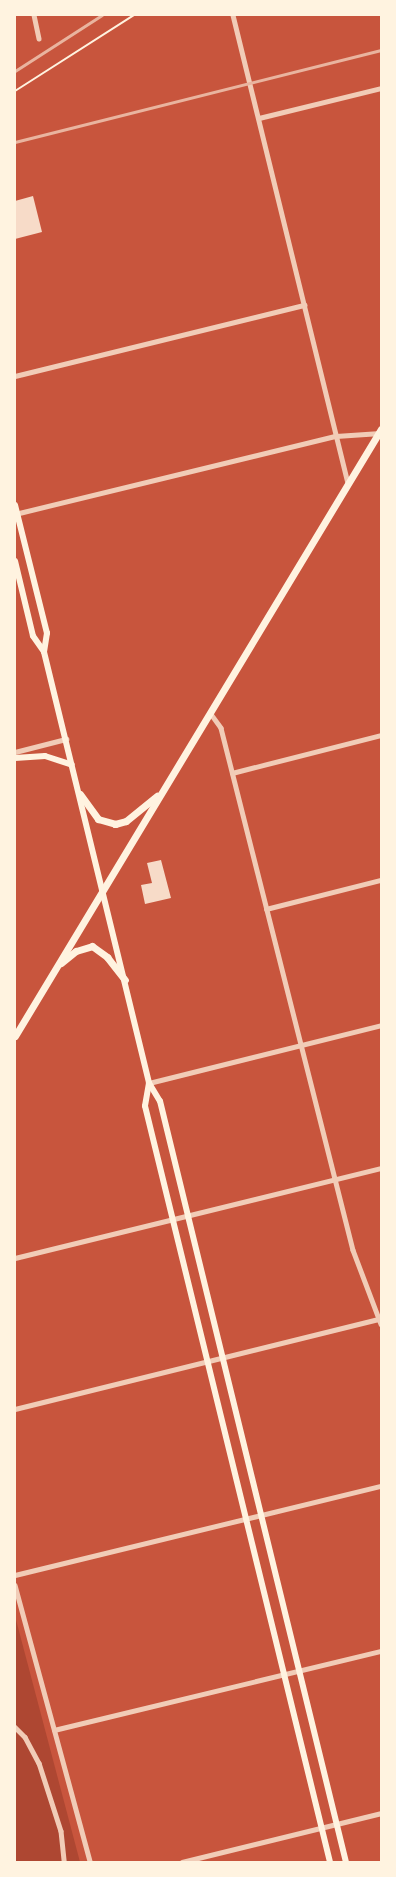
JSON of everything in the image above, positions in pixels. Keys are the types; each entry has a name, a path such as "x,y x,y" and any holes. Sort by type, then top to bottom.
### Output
{"main road":[{"path":"15,1036 103,887 211,714 380,431"},
{"path":"15,505 47,633 44,652"},
{"path":"15,561 33,636 44,652 103,887 149,1083 160,1101 346,1862"},
{"path":"15,758 41,756 72,766"},
{"path":"80,794 98,819 117,824 136,814 162,792"},
{"path":"51,975 70,955 92,946 107,957 125,980"},
{"path":"149,1083 146,1106 330,1862"}],"street":[{"path":"34,15 39,38"},
{"path":"233,15 348,484"},
{"path":"258,118 381,88"},
{"path":"15,376 304,305"},
{"path":"16,514 336,436 380,431"},
{"path":"15,1409 380,1321 353,1250 221,728 211,714"},
{"path":"232,773 381,735"},
{"path":"15,752 66,739"},
{"path":"266,909 381,880"},
{"path":"149,1083 381,1024"},
{"path":"15,1258 381,1168"},
{"path":"15,1575 381,1486"},
{"path":"15,1585 90,1862"},
{"path":"54,1730 381,1651"},
{"path":"15,1727 26,1737 39,1763 61,1831 64,1862"},
{"path":"182,1862 381,1813"}],"path":[{"path":"15,91 134,15"}],"shaded area":[{"path":"15,1616 80,1862 15,1862"}],"building":[{"path":"33,196 42,232 15,239 15,201"},
{"path":"161,860 171,898 145,904 141,885 152,883 147,863"}],"railway":[{"path":"15,71 102,15"},
{"path":"15,142 381,50"}]}
